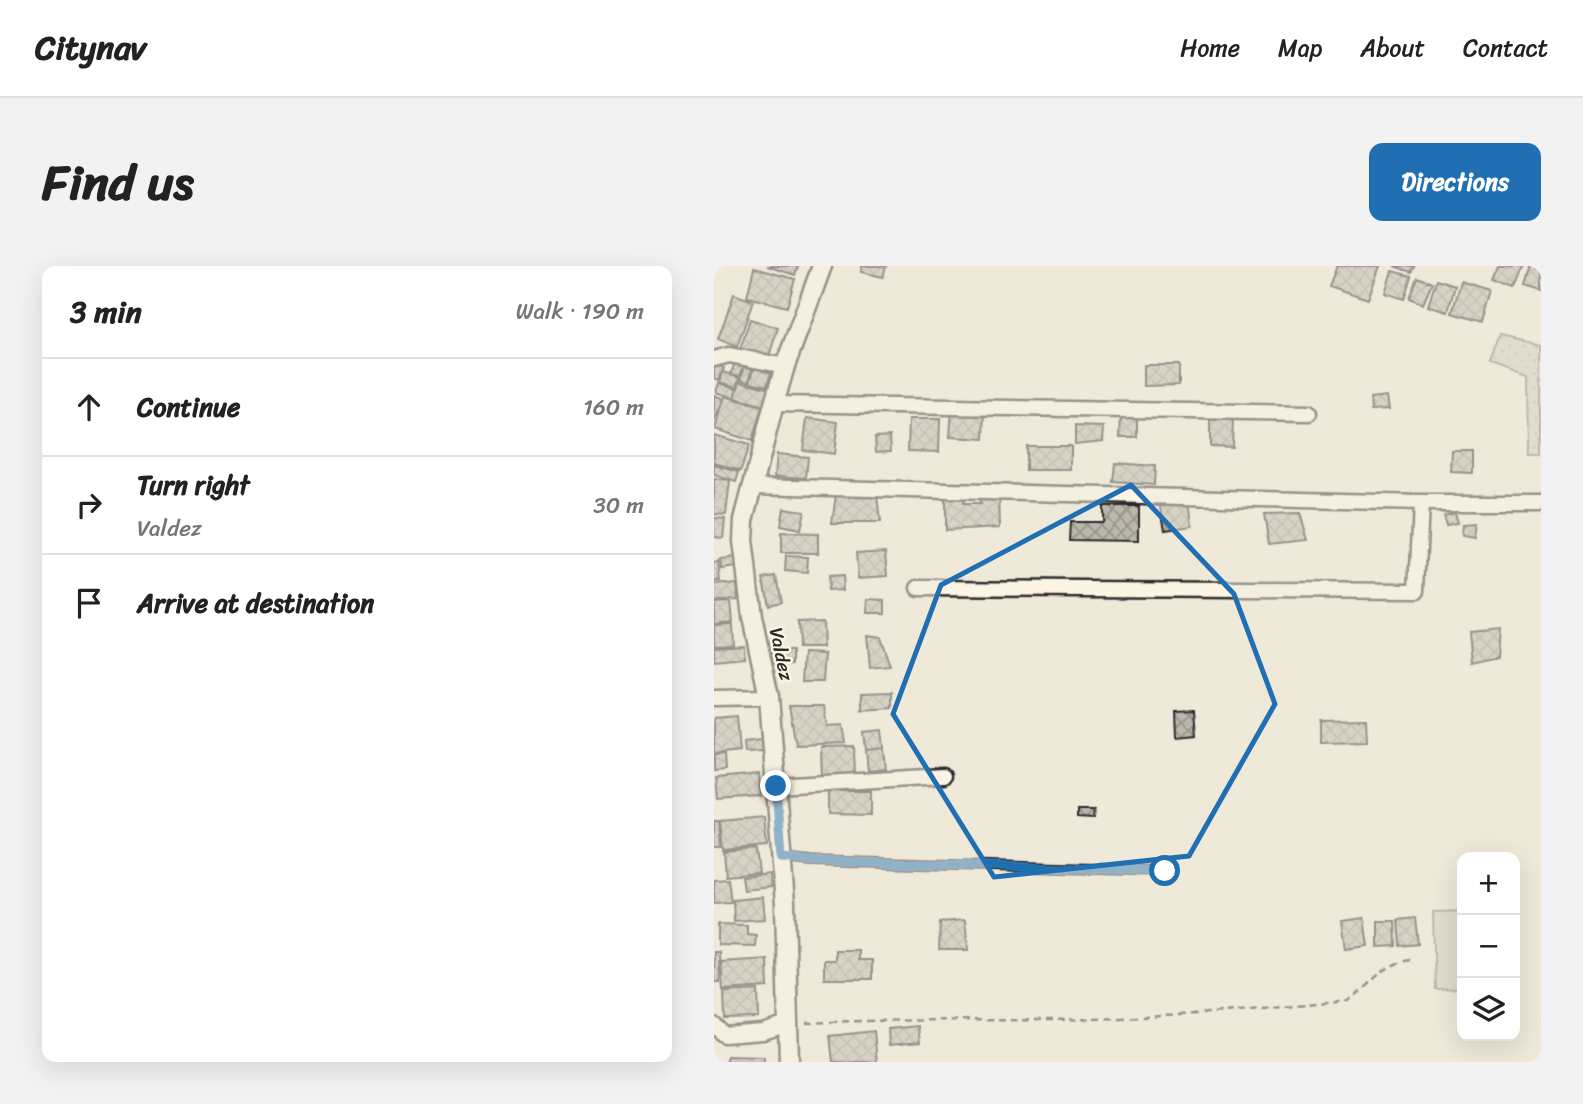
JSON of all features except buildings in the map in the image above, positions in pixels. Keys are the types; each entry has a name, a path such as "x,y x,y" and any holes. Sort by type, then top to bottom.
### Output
{"street":[{"name":"Valdez","path":"789,1062 781,858 769,696 745,569 744,520 785,366 822,266"},
{"path":"714,359 729,355 785,366"},
{"path":"774,404 1309,413"},
{"path":"752,486 1421,503 1541,503"},
{"path":"918,588 1417,591 1421,503"},
{"path":"714,698 769,696"},
{"path":"776,786 943,776"},
{"path":"714,1025 724,1035 764,1032 788,1024"}],"lane":[{"path":"781,858 1165,871"}],"path":[{"path":"788,1024 872,1020 1048,1020 1212,1014 1348,1001 1384,969 1395,962 1409,960"}],"highlighted area":[{"path":"1131,485 1234,594 1275,704 1189,856 994,877 893,714 941,585"}],"shaded area":[{"path":"1500,336 1541,345 1541,453 1529,453 1528,377 1490,364"},
{"path":"1457,911 1457,988 1435,989 1433,912"}],"route":[{"path":"776,786 781,858 1165,871"}]}
